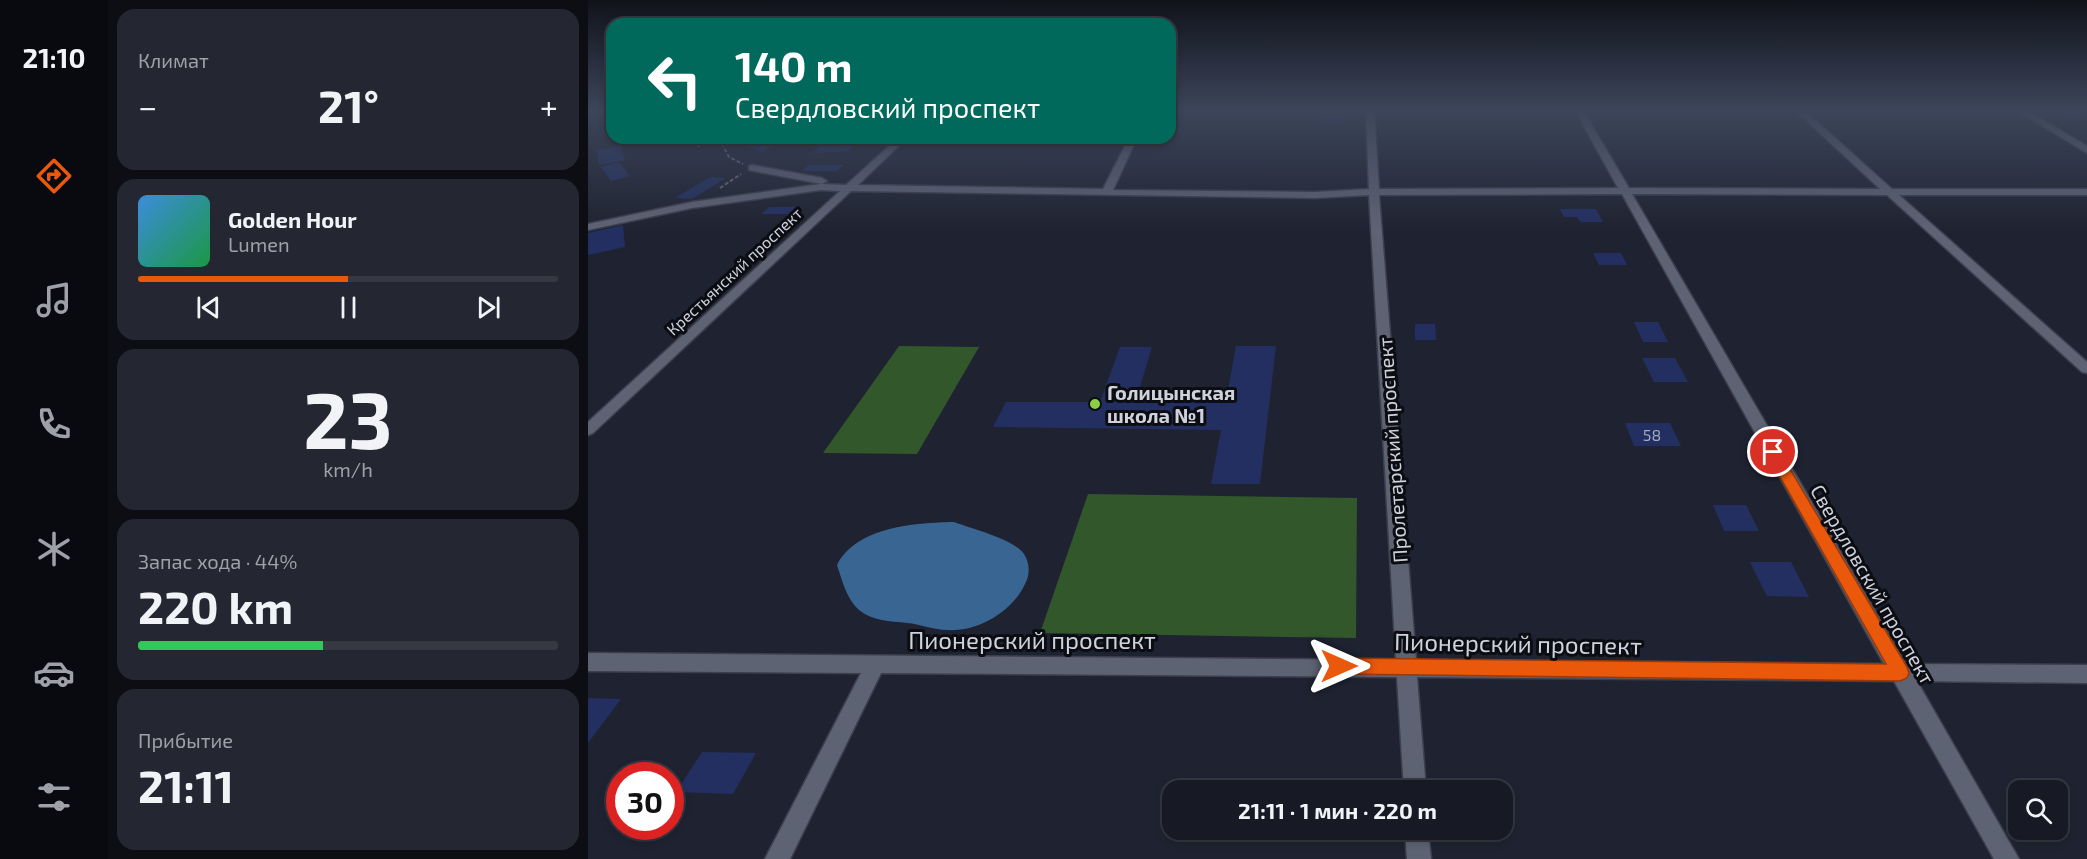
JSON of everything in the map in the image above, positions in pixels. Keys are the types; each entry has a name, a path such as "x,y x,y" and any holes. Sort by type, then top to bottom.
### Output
{"street":[{"name":"Крестьянский проспект","path":"588,430 890,150"},
{"path":"1106,193 1127,150"},
{"name":"Пролетарский проспект","path":"1372,150 1414,780"},
{"name":"Свердловский проспект","path":"1601,150 2007,859"},
{"path":"1844,150 2087,369"},
{"path":"752,168 849,187"},
{"path":"588,227 646,214 802,188 1315,195 1374,192 1624,191 2087,192"},
{"name":"Пионерский проспект","path":"588,662 2087,674"},
{"path":"777,859 876,663"},
{"path":"1418,840 1419,859"}],"path":[{"path":"726,150 729,156 752,168"}],"green space":[{"path":"899,346 979,347 917,454 823,453"},
{"path":"1088,494 1357,498 1356,638 1040,633"}],"water":[{"path":"954,522 1002,539 1024,554 1029,569 1027,580 1019,594 1003,611 982,624 959,630 947,630 876,618 864,614 855,606 845,589 837,565 846,552 858,542 889,529"}],"building":[{"path":"597,150 622,150 625,160 599,165"},
{"path":"815,150 850,150 849,151 813,153"},
{"path":"619,162 630,176 611,181 601,167"},
{"path":"809,165 844,165 837,171 802,171"},
{"path":"710,177 726,178 692,199 675,198"},
{"path":"769,207 796,207 788,214 761,214"},
{"path":"1560,209 1596,209 1603,222 1580,222 1577,217 1564,217"},
{"path":"623,225 625,247 588,255 588,233"},
{"path":"1593,253 1621,253 1627,265 1599,265"},
{"path":"1634,322 1658,322 1668,342 1643,342"},
{"path":"1415,324 1435,324 1436,340 1415,340"},
{"path":"1236,346 1276,346 1260,484 1211,484 1221,430 993,427 1006,402 1100,402 1120,347 1152,347 1136,400 1226,401"},
{"path":"1642,358 1675,358 1688,382 1654,382"},
{"path":"1625,423 1670,423 1681,446 1634,446"},
{"path":"1713,505 1746,505 1759,531 1724,531"},
{"path":"1750,562 1791,562 1809,597 1767,596"},
{"path":"589,698 621,699 588,743 588,700"},
{"path":"702,752 756,753 733,794 684,792 684,780"}],"place":[{"name":"Голицынская школа №1","path":"1095,404"}],"route":[{"path":"1339,666 1900,673 1773,452"}]}
